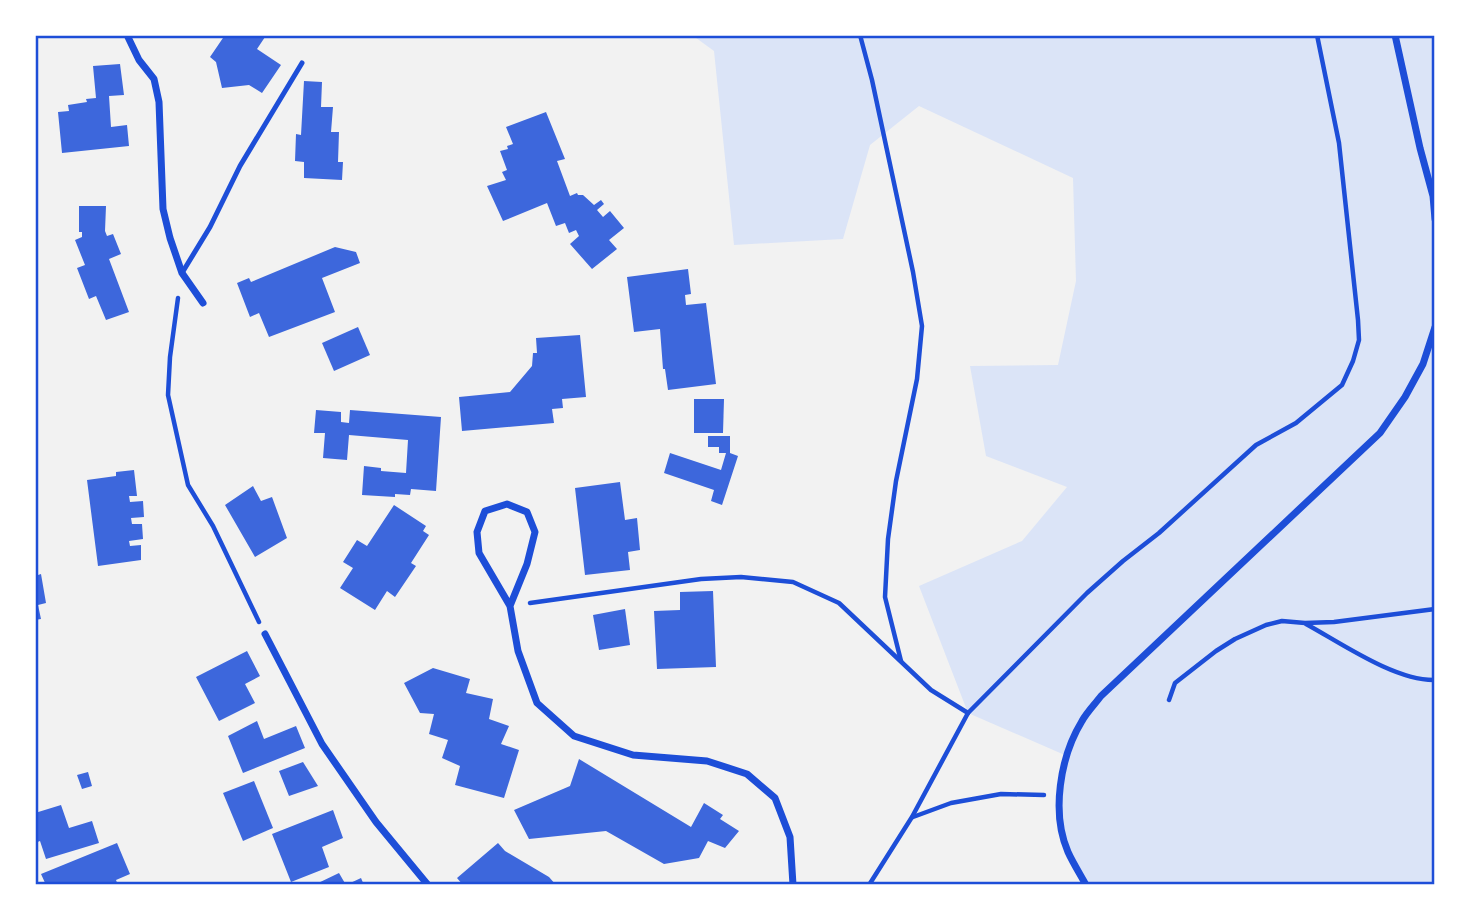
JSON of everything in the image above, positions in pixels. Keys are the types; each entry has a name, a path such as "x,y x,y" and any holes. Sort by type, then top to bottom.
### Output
{"street":[{"path":"127,35 139,60 154,79 157,91 163,209 170,238 182,272 203,303"},
{"path":"1395,35 1433,196 1435,219"},
{"path":"1086,885 1067,850 1059,795 1067,756 1081,723 1101,696 1380,433 1405,397 1423,364 1435,327"},
{"path":"510,606 527,564 535,533 527,512 507,504 485,510 477,531 479,553 510,606 518,652 537,703 574,736 633,755 707,761 747,774 775,798 790,837 793,885"},
{"path":"265,634 322,744 376,822 428,885"}],"lane":[{"path":"182,272 210,227 240,166 302,63"}],"path":[{"path":"860,35 913,272 922,326 917,379 896,481 888,539 885,597 901,662"},
{"path":"869,885 912,817 968,713 1087,593 1123,561 1159,533 1256,445 1296,424 1342,385 1359,341 1358,320 1339,144 1317,35"},
{"path":"182,272 170,357 168,395 188,485 213,526 265,634"},
{"path":"510,606 701,579 741,577 793,582 839,603 931,690 968,713"},
{"path":"1169,700 1175,683 1235,639 1282,621 1305,623 1435,609"},
{"path":"1305,623 1380,665 1406,676 1435,680"},
{"path":"912,817 951,803 1001,794 1059,795"}],"shaded area":[{"path":"692,35 1435,35 1435,885 1086,885 1067,850 1059,795 1067,756 968,713 919,586 1022,541 1067,487 986,456 970,366 1058,365 1076,281 1073,178 919,106 870,145 843,239 734,245 714,51"}],"building":[{"path":"225,35 265,37 257,49 281,65 262,93 249,85 222,88 216,62 210,57"},
{"path":"120,64 124,95 109,96 111,127 127,125 129,146 62,153 58,112 69,111 68,105 96,98 93,66"},
{"path":"304,81 322,82 321,107 333,107 331,132 339,132 338,162 343,162 342,180 304,178 304,162 295,161 296,134 301,135"},
{"path":"546,112 565,159 557,161 570,196 577,193 583,195 594,205 601,200 604,204 597,210 603,217 610,211 624,228 609,240 617,249 592,269 570,244 579,236 576,230 569,233 565,223 556,226 547,203 503,221 487,186 506,180 502,172 507,170 500,151 513,144 506,127"},
{"path":"79,206 106,206 105,231 107,236 113,234 121,254 109,259 129,312 106,320 96,296 89,299 77,268 85,265 75,240 82,237 82,232 79,232"},
{"path":"335,247 356,252 360,263 322,278 335,312 269,337 259,313 250,317 237,283 249,278 251,282"},
{"path":"688,269 691,294 685,295 686,305 706,303 716,384 668,390 663,369 660,329 634,332 627,277"},
{"path":"358,327 370,355 334,371 322,343"},
{"path":"580,335 586,397 562,399 563,408 552,409 554,423 462,431 459,397 510,392 532,366 533,353 537,353 536,338"},
{"path":"694,399 724,399 723,433 694,433"},
{"path":"316,410 341,412 341,422 349,423 350,410 441,417 436,491 411,489 410,495 395,494 395,497 362,495 364,466 381,468 381,471 406,473 408,440 349,435 347,460 323,458 325,433 314,433"},
{"path":"708,436 730,436 730,453 738,456 722,505 711,501 714,490 664,473 670,453 721,470 726,453 719,453 719,447 708,447"},
{"path":"134,470 137,496 129,496 130,502 143,501 144,517 131,518 132,524 142,524 143,539 129,541 130,546 141,545 141,560 98,566 87,480 116,476 116,472"},
{"path":"620,482 625,520 637,518 640,550 628,552 630,570 585,575 575,488"},
{"path":"253,486 261,501 272,497 287,538 255,557 225,505"},
{"path":"394,505 426,526 423,531 429,535 411,563 416,566 395,597 387,591 375,610 340,588 353,568 343,562 357,540 367,546"},
{"path":"41,574 46,603 38,605 41,619 35,620 35,576"},
{"path":"713,591 716,667 657,669 654,611 680,610 680,592"},
{"path":"625,609 630,645 599,650 593,615"},
{"path":"247,651 260,676 245,684 255,703 219,721 196,677"},
{"path":"433,668 470,679 466,693 493,699 489,719 509,726 501,744 519,750 504,798 455,785 460,766 442,758 448,740 429,734 434,714 420,713 404,683"},
{"path":"257,721 264,739 296,726 305,748 243,773 228,736"},
{"path":"579,759 691,827 704,803 723,815 720,819 739,831 725,848 708,841 699,858 664,864 606,831 529,839 514,810 570,786"},
{"path":"303,762 318,786 289,796 279,771"},
{"path":"88,772 92,786 82,789 77,775"},
{"path":"254,781 273,828 243,841 223,793"},
{"path":"61,805 69,828 92,821 99,843 46,859 40,841 35,843 35,813"},
{"path":"333,810 343,838 322,847 329,867 291,882 272,834"},
{"path":"117,843 130,874 116,880 118,885 46,885 41,874"},
{"path":"498,843 505,851 549,877 556,885 463,885 457,878"},
{"path":"339,873 346,885 314,885"},
{"path":"361,878 364,885 346,885"}]}
